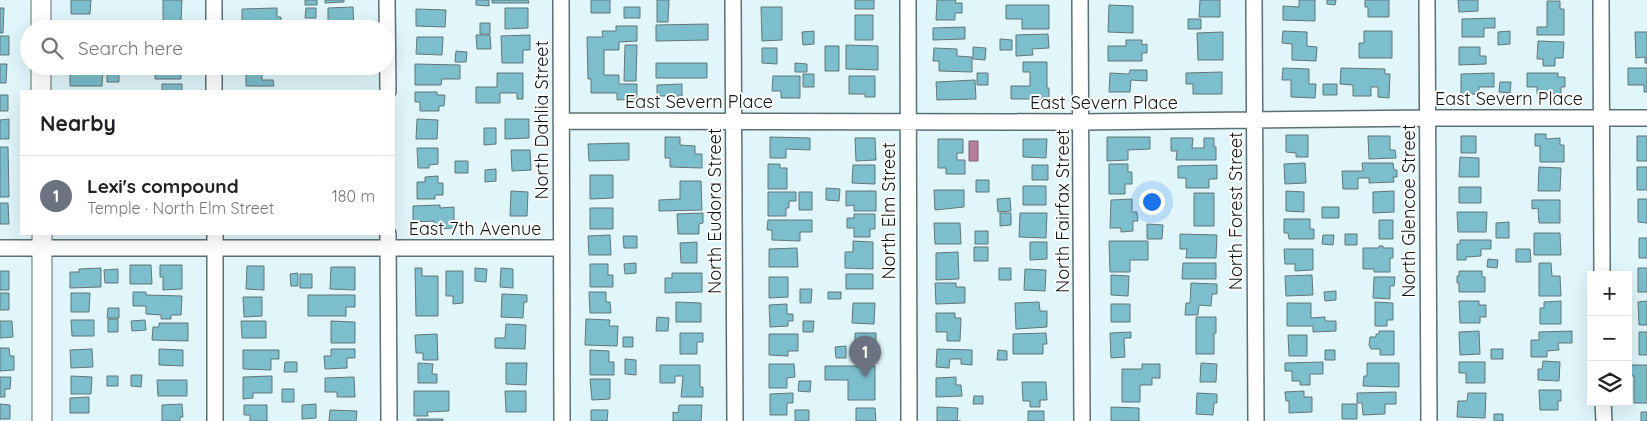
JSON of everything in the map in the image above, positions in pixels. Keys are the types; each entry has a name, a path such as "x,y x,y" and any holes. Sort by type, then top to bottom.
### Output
{"street":[{"path":"41,0 41,20"},
{"path":"214,0 214,20"},
{"path":"387,0 387,20"},
{"name":"North Dahlia Street","path":"561,0 562,421"},
{"name":"North Eudora Street","path":"733,0 735,421"},
{"name":"North Elm Street","path":"908,0 909,421"},
{"name":"North Fairfax Street","path":"1080,0 1082,421"},
{"name":"North Forest Street","path":"1254,0 1256,421"},
{"name":"North Glencoe Street","path":"1427,0 1429,421"},
{"path":"1601,0 1602,271"},
{"path":"41,75 41,90"},
{"path":"214,75 214,90"},
{"path":"388,75 388,90"},
{"name":"East Severn Place","path":"561,121 1081,122 1428,118 1647,118"},
{"path":"42,241 42,421"},
{"name":"East 7th Avenue","path":"0,248 42,241 388,241 561,248"},
{"path":"215,241 215,421"},
{"path":"388,241 389,421"},
{"path":"1603,406 1604,421"}],"shaded area":[{"path":"969,141 978,141 978,161 969,161"}],"building":[{"path":"71,0 91,0 90,14 71,14"},
{"path":"163,0 182,0 181,20 163,20"},
{"path":"305,0 317,0 317,5 305,5"},
{"path":"325,0 344,0 344,2 325,3"},
{"path":"476,0 489,0 489,6 476,5"},
{"path":"492,0 528,0 529,3 492,3"},
{"path":"591,0 610,0 610,13 591,13"},
{"path":"657,0 669,0 668,22 657,22"},
{"path":"855,0 874,0 874,9 855,9"},
{"path":"937,0 956,0 955,3 962,3 962,13 955,13 955,20 936,20"},
{"path":"1200,0 1220,0 1220,17 1199,17"},
{"path":"1299,0 1315,0 1315,21 1283,20 1283,6 1299,7"},
{"path":"1327,0 1336,0 1335,5 1327,4"},
{"path":"1365,0 1389,0 1389,17 1368,17 1368,7 1365,7"},
{"path":"1458,0 1478,0 1478,11 1459,12"},
{"path":"1547,1 1560,1 1560,9 1564,9 1564,35 1537,35 1537,27 1547,27"},
{"path":"1006,5 1049,5 1049,29 1022,29 1022,19 1006,19"},
{"path":"1109,5 1133,6 1133,33 1108,32"},
{"path":"353,7 354,20 328,20 328,8"},
{"path":"624,7 640,7 640,18 624,18"},
{"path":"761,7 782,7 782,40 762,41"},
{"path":"0,8 4,8 3,33 0,33"},
{"path":"277,8 277,17 281,17 281,20 242,20 242,9"},
{"path":"306,8 316,8 316,18 305,18"},
{"path":"505,8 528,8 528,28 505,29"},
{"path":"416,9 446,10 445,27 416,26"},
{"path":"855,15 873,15 873,40 855,40"},
{"path":"1495,18 1495,28 1484,28 1484,37 1462,37 1462,19"},
{"path":"1188,19 1201,19 1201,29 1188,29"},
{"path":"480,23 490,23 490,34 480,34"},
{"path":"708,24 708,40 656,41 656,25"},
{"path":"616,26 637,26 637,41 619,42 619,50 604,50 604,75 619,75 619,84 637,84 637,99 617,100 617,93 591,93 591,79 588,79 587,37 603,37 602,31 616,31"},
{"path":"965,27 965,39 933,40 933,28"},
{"path":"814,31 814,44 803,45 802,32"},
{"path":"1283,31 1307,32 1307,46 1317,47 1316,61 1292,60 1292,44 1282,43"},
{"path":"1364,31 1392,31 1392,58 1359,58 1359,43 1364,43"},
{"path":"1510,31 1510,44 1498,45 1498,32"},
{"path":"1223,32 1223,60 1198,60 1197,33"},
{"path":"1635,32 1647,32 1647,63 1645,63 1645,57 1636,58"},
{"path":"1048,34 1049,48 1032,49 1033,55 1016,56 1016,35"},
{"path":"476,35 490,35 491,49 477,49"},
{"path":"530,35 530,50 523,50 523,63 502,63 501,36"},
{"path":"0,36 9,36 9,55 0,55"},
{"path":"417,37 443,37 442,55 416,54"},
{"path":"1000,39 1012,40 1012,50 1000,50"},
{"path":"1126,40 1142,40 1142,45 1147,44 1147,53 1142,53 1142,61 1108,61 1108,46 1126,46"},
{"path":"1538,41 1564,42 1563,58 1555,58 1555,66 1543,66 1543,59 1537,59"},
{"path":"625,45 637,45 636,81 624,81"},
{"path":"846,45 878,46 878,70 846,69"},
{"path":"825,46 839,46 839,71 825,71"},
{"path":"973,47 986,48 985,60 973,59"},
{"path":"1459,47 1480,47 1480,56 1486,56 1486,64 1459,65"},
{"path":"762,48 777,48 777,64 762,63"},
{"path":"934,48 957,49 957,56 972,57 972,72 939,71 939,61 933,61"},
{"path":"456,51 467,52 466,62 455,62"},
{"path":"1023,62 1047,62 1049,99 1011,99 1011,86 1030,86 1030,72 1023,72"},
{"path":"656,63 707,63 707,78 656,78"},
{"path":"795,63 807,64 807,72 795,72"},
{"path":"0,64 7,64 6,83 0,83"},
{"path":"415,64 460,65 460,79 442,79 441,85 415,85"},
{"path":"1283,68 1309,69 1309,84 1316,84 1315,98 1291,97 1291,80 1282,80"},
{"path":"1341,68 1385,69 1385,74 1390,74 1389,98 1378,97 1378,87 1371,87 1371,96 1353,96 1353,85 1340,84"},
{"path":"1628,68 1647,68 1647,92 1644,92 1644,85 1628,85"},
{"path":"1130,70 1147,70 1147,81 1131,80 1130,92 1109,92 1110,73 1129,74"},
{"path":"1222,72 1222,94 1193,94 1193,84 1186,84 1186,73"},
{"path":"497,73 523,73 523,99 517,99 517,93 500,93 500,103 476,103 476,87 497,87"},
{"path":"977,73 988,73 988,85 977,85"},
{"path":"1494,73 1494,87 1479,87 1479,94 1461,94 1461,74"},
{"path":"1527,73 1558,73 1558,77 1565,77 1565,87 1561,87 1561,94 1537,94 1537,87 1527,87"},
{"path":"803,74 814,74 814,87 803,87"},
{"path":"70,75 103,75 102,86 70,86"},
{"path":"107,75 119,75 119,82 107,82"},
{"path":"155,75 181,75 181,79 155,79"},
{"path":"246,75 262,75 262,80 273,80 274,86 246,86"},
{"path":"773,76 800,76 800,98 781,98 781,91 772,91"},
{"path":"849,76 875,76 875,97 865,97 865,94 849,94"},
{"path":"975,80 976,99 937,100 936,82"},
{"path":"1500,82 1511,82 1510,93 1499,92"},
{"path":"162,84 182,84 182,90 162,90"},
{"path":"682,84 682,96 657,96 657,85"},
{"path":"1323,84 1337,84 1337,95 1323,95"},
{"path":"415,92 437,92 437,95 445,95 444,106 439,106 439,111 420,111 420,102 415,102"},
{"path":"0,95 8,95 8,111 0,111"},
{"path":"9,119 9,139 0,139 0,120"},
{"path":"417,119 438,120 437,139 416,139"},
{"path":"505,119 529,119 529,138 505,139"},
{"path":"484,128 496,128 496,144 484,145"},
{"path":"1535,134 1546,134 1546,139 1560,138 1560,145 1564,145 1564,162 1540,162 1540,146 1535,146"},
{"path":"1286,135 1308,135 1308,157 1296,157 1296,153 1286,152"},
{"path":"1368,136 1390,136 1390,150 1395,150 1396,158 1369,159"},
{"path":"1461,136 1476,136 1476,153 1461,153"},
{"path":"1637,136 1647,136 1647,161 1637,161"},
{"path":"665,137 680,137 680,145 695,146 695,154 702,154 702,168 670,167 670,158 665,158"},
{"path":"770,137 810,138 810,150 786,149 786,158 770,158"},
{"path":"1107,137 1150,137 1150,149 1128,150 1128,160 1107,161"},
{"path":"855,138 875,138 876,160 856,161"},
{"path":"1171,138 1193,138 1192,148 1204,148 1204,138 1214,138 1216,160 1176,160 1177,151 1171,151"},
{"path":"938,139 963,139 963,153 957,153 957,160 965,160 965,174 946,174 946,168 938,168"},
{"path":"1023,139 1047,139 1046,158 1023,157"},
{"path":"629,143 629,160 589,161 588,144"},
{"path":"0,147 8,147 9,197 0,197"},
{"path":"417,148 438,148 438,164 429,165 429,168 418,168"},
{"path":"511,150 530,150 531,170 512,171"},
{"path":"1460,157 1479,158 1479,177 1459,177"},
{"path":"455,161 468,161 468,173 455,173"},
{"path":"1305,163 1306,183 1285,184 1284,164"},
{"path":"1362,163 1393,163 1394,170 1397,170 1397,177 1393,177 1394,182 1369,183 1369,178 1358,178 1358,189 1343,189 1342,171 1363,171"},
{"path":"768,164 780,164 780,168 787,168 787,189 768,189"},
{"path":"1109,164 1128,164 1128,172 1132,172 1132,184 1125,184 1125,194 1109,194"},
{"path":"853,165 875,165 875,184 852,183"},
{"path":"1032,165 1048,165 1048,180 1032,180"},
{"path":"1217,165 1217,179 1209,179 1209,188 1186,188 1186,178 1178,178 1178,166"},
{"path":"1539,167 1561,168 1560,191 1538,191"},
{"path":"1637,167 1647,167 1647,190 1637,190"},
{"path":"496,169 496,181 485,182 485,170"},
{"path":"590,175 613,175 613,198 590,199"},
{"path":"438,176 438,183 443,183 443,195 435,195 435,199 417,199 417,182 425,182 425,177"},
{"path":"976,180 989,180 989,192 976,192"},
{"path":"680,181 701,181 702,210 659,211 659,200 680,199"},
{"path":"1023,186 1046,186 1046,205 1023,205"},
{"path":"1459,187 1481,187 1481,203 1459,203"},
{"path":"826,188 840,189 839,201 826,200"},
{"path":"934,190 964,190 964,207 935,210"},
{"path":"511,191 528,192 527,216 510,216"},
{"path":"846,191 876,191 876,211 854,211 854,205 846,206"},
{"path":"1286,191 1304,192 1304,212 1286,211"},
{"path":"1394,191 1394,212 1373,213 1373,192"},
{"path":"768,192 796,192 796,201 789,201 789,208 786,208 786,216 768,216"},
{"path":"799,192 812,192 812,210 799,210"},
{"path":"1194,193 1214,193 1214,226 1194,226"},
{"path":"1010,198 1011,211 998,212 997,199"},
{"path":"1132,199 1132,212 1137,212 1138,221 1133,221 1133,231 1121,232 1121,228 1110,228 1111,200"},
{"path":"1638,199 1647,199 1647,223 1638,222"},
{"path":"1532,200 1560,200 1560,223 1539,223 1538,208 1532,209"},
{"path":"0,203 8,203 9,224 0,224"},
{"path":"440,205 440,208 454,207 454,228 435,229 434,221 413,222 413,206"},
{"path":"1322,207 1339,207 1339,218 1322,218"},
{"path":"590,208 613,208 613,229 590,229"},
{"path":"1457,212 1487,212 1486,232 1458,232"},
{"path":"703,213 703,223 699,224 699,234 678,234 677,214"},
{"path":"1000,213 1011,213 1011,225 1000,226"},
{"path":"1020,213 1047,213 1046,238 1019,237"},
{"path":"854,214 875,214 875,229 870,229 870,237 854,237 854,228 847,228 847,218 854,218"},
{"path":"1284,219 1310,219 1310,229 1314,229 1314,239 1289,239 1288,233 1284,233"},
{"path":"768,220 812,220 812,232 800,232 800,241 772,240 772,230 767,230"},
{"path":"1379,220 1393,220 1393,239 1379,239"},
{"path":"1509,222 1509,238 1496,238 1496,223"},
{"path":"934,223 960,223 961,244 935,244"},
{"path":"1147,224 1163,225 1162,239 1147,239"},
{"path":"975,231 988,231 988,244 975,244"},
{"path":"1534,233 1560,233 1561,255 1534,255"},
{"path":"1180,234 1217,235 1216,258 1186,258 1187,249 1180,249"},
{"path":"1345,234 1357,234 1357,245 1345,245"},
{"path":"610,235 611,255 589,255 588,236"},
{"path":"1323,235 1334,235 1333,245 1322,244"},
{"path":"623,236 637,236 637,248 624,248"},
{"path":"1639,238 1647,238 1647,258 1639,258"},
{"path":"1460,240 1491,240 1491,249 1481,249 1481,256 1457,260 1457,244 1460,244"},
{"path":"853,241 873,242 873,269 845,268 845,252 853,252"},
{"path":"1109,241 1148,241 1148,260 1130,260 1130,272 1110,272"},
{"path":"697,242 697,263 681,263 680,243"},
{"path":"1030,242 1047,242 1047,259 1030,260"},
{"path":"1379,246 1393,248 1393,258 1390,258 1390,272 1374,272 1374,269 1363,269 1363,248 1379,248"},
{"path":"974,247 988,247 988,261 974,261"},
{"path":"797,248 798,267 769,267 769,249"},
{"path":"1284,249 1313,249 1313,270 1295,271 1295,264 1285,264"},
{"path":"1516,249 1530,249 1531,262 1516,262"},
{"path":"958,252 959,279 936,280 936,253"},
{"path":"1488,259 1498,260 1497,268 1487,267"},
{"path":"636,263 636,273 625,274 624,264"},
{"path":"1183,263 1216,263 1216,279 1182,279"},
{"path":"1539,263 1551,263 1552,276 1560,276 1561,296 1539,296"},
{"path":"590,264 608,264 608,275 613,275 613,287 590,287"},
{"path":"130,265 151,265 152,284 130,284"},
{"path":"160,265 182,265 182,289 163,290 163,277 160,277"},
{"path":"247,266 264,266 264,290 246,289"},
{"path":"331,267 355,267 355,290 330,289"},
{"path":"101,268 101,287 70,288 70,272 79,272 79,269"},
{"path":"415,268 422,268 422,276 438,276 438,316 416,316"},
{"path":"475,268 487,269 486,282 475,281"},
{"path":"501,268 513,269 513,288 500,287"},
{"path":"999,268 1011,268 1011,280 999,280"},
{"path":"1638,268 1647,268 1647,292 1638,292"},
{"path":"118,269 118,283 105,283 104,270"},
{"path":"1025,269 1046,270 1045,291 1024,290"},
{"path":"0,271 9,271 9,290 0,290"},
{"path":"446,271 463,271 463,303 453,304 453,296 446,296"},
{"path":"1459,271 1482,271 1482,277 1485,277 1485,292 1459,292 1457,276 1459,276"},
{"path":"298,273 298,286 291,286 290,274"},
{"path":"672,273 702,273 702,292 665,293 665,278 672,278"},
{"path":"300,274 312,274 312,288 300,288"},
{"path":"846,274 873,274 873,289 846,289"},
{"path":"1111,275 1129,276 1128,296 1111,295"},
{"path":"1312,275 1313,295 1286,296 1285,276"},
{"path":"769,277 788,277 788,297 769,298"},
{"path":"1374,277 1395,277 1394,286 1390,286 1390,299 1373,298"},
{"path":"935,283 956,283 956,287 965,287 965,303 936,304"},
{"path":"1191,283 1217,284 1217,294 1212,294 1211,306 1199,305 1198,315 1185,315 1186,303 1190,303"},
{"path":"800,289 812,289 811,303 800,303"},
{"path":"1336,291 1336,300 1325,301 1324,292"},
{"path":"133,292 146,292 146,295 182,296 181,315 171,315 171,319 161,319 161,315 146,314 146,306 133,306"},
{"path":"589,292 606,292 606,302 610,302 611,313 590,313"},
{"path":"828,292 841,292 841,299 828,299"},
{"path":"0,293 9,293 9,310 0,310"},
{"path":"71,293 90,293 89,312 71,312"},
{"path":"502,294 527,295 527,302 524,302 523,318 501,317"},
{"path":"308,295 355,295 355,307 346,307 346,316 308,316"},
{"path":"243,297 262,297 262,316 244,317"},
{"path":"1459,301 1479,301 1479,305 1486,305 1486,317 1480,317 1480,323 1460,323"},
{"path":"1561,301 1561,324 1540,324 1540,308 1544,308 1544,302"},
{"path":"1647,301 1647,325 1639,325 1638,302"},
{"path":"676,302 701,303 701,322 676,322"},
{"path":"1039,302 1040,311 1047,311 1047,327 1016,329 1015,303"},
{"path":"1375,302 1393,303 1393,320 1387,320 1387,326 1375,326"},
{"path":"853,303 875,303 874,324 852,323"},
{"path":"1287,303 1311,303 1311,318 1325,317 1325,321 1336,321 1336,331 1313,332 1313,326 1287,326"},
{"path":"787,304 787,314 793,314 793,321 788,321 788,326 770,327 769,305"},
{"path":"1111,304 1130,304 1130,322 1111,322"},
{"path":"108,308 119,308 119,318 107,318"},
{"path":"936,313 955,313 955,318 961,318 960,341 947,341 947,332 936,332"},
{"path":"657,317 669,318 668,331 656,331"},
{"path":"1196,317 1216,317 1214,354 1196,354"},
{"path":"108,319 118,319 118,332 108,332"},
{"path":"586,319 610,320 609,326 618,326 617,346 585,345"},
{"path":"71,320 94,320 94,336 72,336"},
{"path":"145,320 146,330 132,331 131,321"},
{"path":"0,321 12,321 13,337 0,338"},
{"path":"241,321 266,321 266,338 242,338"},
{"path":"331,321 355,322 355,343 331,343"},
{"path":"803,321 814,321 813,332 803,332"},
{"path":"159,323 188,323 188,341 152,340 153,327 159,327"},
{"path":"506,324 526,325 525,349 495,348 495,338 505,338"},
{"path":"1379,331 1394,331 1394,355 1380,355 1380,349 1371,349 1369,345 1370,337 1376,337"},
{"path":"1479,331 1480,354 1460,355 1459,332"},
{"path":"1572,331 1572,343 1558,343 1559,350 1547,351 1547,357 1531,357 1531,340 1539,340 1539,332"},
{"path":"1131,332 1131,338 1124,338 1125,357 1111,358 1110,333"},
{"path":"1639,332 1647,332 1647,355 1639,355"},
{"path":"680,333 703,333 703,342 697,342 697,354 680,354"},
{"path":"855,333 876,333 876,353 855,354"},
{"path":"1046,333 1047,344 1043,344 1043,354 1013,354 1013,334"},
{"path":"437,334 438,360 423,360 423,353 416,353 415,335"},
{"path":"769,334 798,334 798,351 788,351 788,356 769,355"},
{"path":"1288,335 1307,335 1307,356 1289,356"},
{"path":"623,337 633,337 633,347 623,347"},
{"path":"846,346 846,358 836,358 835,347"},
{"path":"0,348 9,348 10,356 14,356 14,370 0,371"},
{"path":"92,349 93,367 71,368 70,350"},
{"path":"159,349 183,350 183,366 159,365"},
{"path":"331,349 355,349 355,358 347,358 347,368 325,369 324,356 331,356"},
{"path":"937,349 972,350 972,365 961,364 961,359 950,359 949,368 936,367"},
{"path":"1491,349 1503,349 1503,359 1491,359"},
{"path":"243,350 279,350 279,359 271,359 271,370 243,369"},
{"path":"590,350 609,351 609,362 614,362 614,375 590,375"},
{"path":"998,350 1007,351 1007,360 997,360"},
{"path":"1325,350 1335,350 1335,360 1325,360"},
{"path":"625,359 636,360 636,375 625,374"},
{"path":"1543,361 1560,362 1559,381 1538,380 1538,369 1542,369"},
{"path":"285,362 297,362 297,372 284,372"},
{"path":"1323,362 1323,374 1310,374 1310,385 1300,385 1300,381 1292,381 1292,371 1285,371 1285,363"},
{"path":"1459,362 1485,362 1485,383 1466,383 1466,373 1459,373"},
{"path":"418,363 433,364 432,374 437,374 437,383 418,383"},
{"path":"506,363 527,363 526,385 506,384"},
{"path":"1201,363 1217,364 1216,382 1200,382"},
{"path":"1367,363 1399,363 1399,387 1363,386 1364,376 1367,376"},
{"path":"769,364 794,364 795,377 787,378 787,388 769,388"},
{"path":"1142,364 1160,364 1160,378 1152,378 1152,385 1140,385 1140,402 1122,402 1122,369 1142,369"},
{"path":"660,365 700,365 700,387 703,387 703,397 681,397 683,376 675,376 675,383 660,383"},
{"path":"1632,365 1647,365 1647,403 1634,403 1634,376 1632,376"},
{"path":"825,366 875,366 875,400 848,400 848,380 825,380"},
{"path":"131,375 142,375 141,387 131,386"},
{"path":"71,376 92,377 91,394 71,394"},
{"path":"107,376 118,376 118,386 107,386"},
{"path":"272,376 272,393 253,393 253,398 243,399 243,377"},
{"path":"0,377 11,377 10,389 5,389 5,397 0,397"},
{"path":"354,377 355,397 337,397 337,392 325,392 325,378"},
{"path":"956,377 956,385 961,385 962,396 936,397 936,378"},
{"path":"590,379 610,379 610,399 592,400"},
{"path":"157,380 187,380 187,396 158,396"},
{"path":"799,381 811,381 810,392 798,391"},
{"path":"1022,382 1046,382 1047,400 1040,400 1040,407 1030,407 1030,401 1023,401"},
{"path":"282,389 294,389 294,402 282,402"},
{"path":"1539,390 1561,390 1561,401 1558,401 1558,410 1540,410"},
{"path":"414,391 449,391 449,411 427,412 428,416 414,416"},
{"path":"505,391 526,391 526,412 506,412"},
{"path":"1304,391 1304,397 1312,397 1312,412 1289,413 1289,401 1286,401 1285,392"},
{"path":"1396,392 1396,404 1385,404 1385,414 1363,415 1362,403 1357,403 1357,393"},
{"path":"793,393 793,403 787,403 787,415 770,415 770,394"},
{"path":"1197,393 1217,394 1217,403 1214,403 1213,415 1196,414"},
{"path":"1468,393 1486,393 1485,418 1457,417 1458,401 1467,401"},
{"path":"974,396 983,396 983,404 973,404"},
{"path":"89,397 89,413 70,413 70,398"},
{"path":"0,404 10,405 10,419 0,419"},
{"path":"182,404 183,417 180,417 180,421 162,421 162,405"},
{"path":"316,404 316,418 302,419 302,405"},
{"path":"1342,404 1357,404 1357,419 1342,419"},
{"path":"244,405 267,405 267,421 250,421 250,415 244,415"},
{"path":"679,405 702,405 701,421 673,421 673,412 678,413"},
{"path":"937,407 958,408 957,421 937,421"},
{"path":"1111,407 1139,408 1139,421 1111,421"},
{"path":"856,408 875,408 876,421 856,421"},
{"path":"330,410 357,411 356,421 329,421"},
{"path":"591,410 608,410 607,421 591,421"},
{"path":"795,410 809,410 809,421 795,421"},
{"path":"1028,411 1044,411 1044,421 1028,421"},
{"path":"1641,412 1647,412 1647,421 1641,421"},
{"path":"1494,414 1503,414 1503,421 1494,421"},
{"path":"417,419 443,419 443,421 417,421"}],"place":[{"name":"Lexi's compound","path":"865,377"}]}
